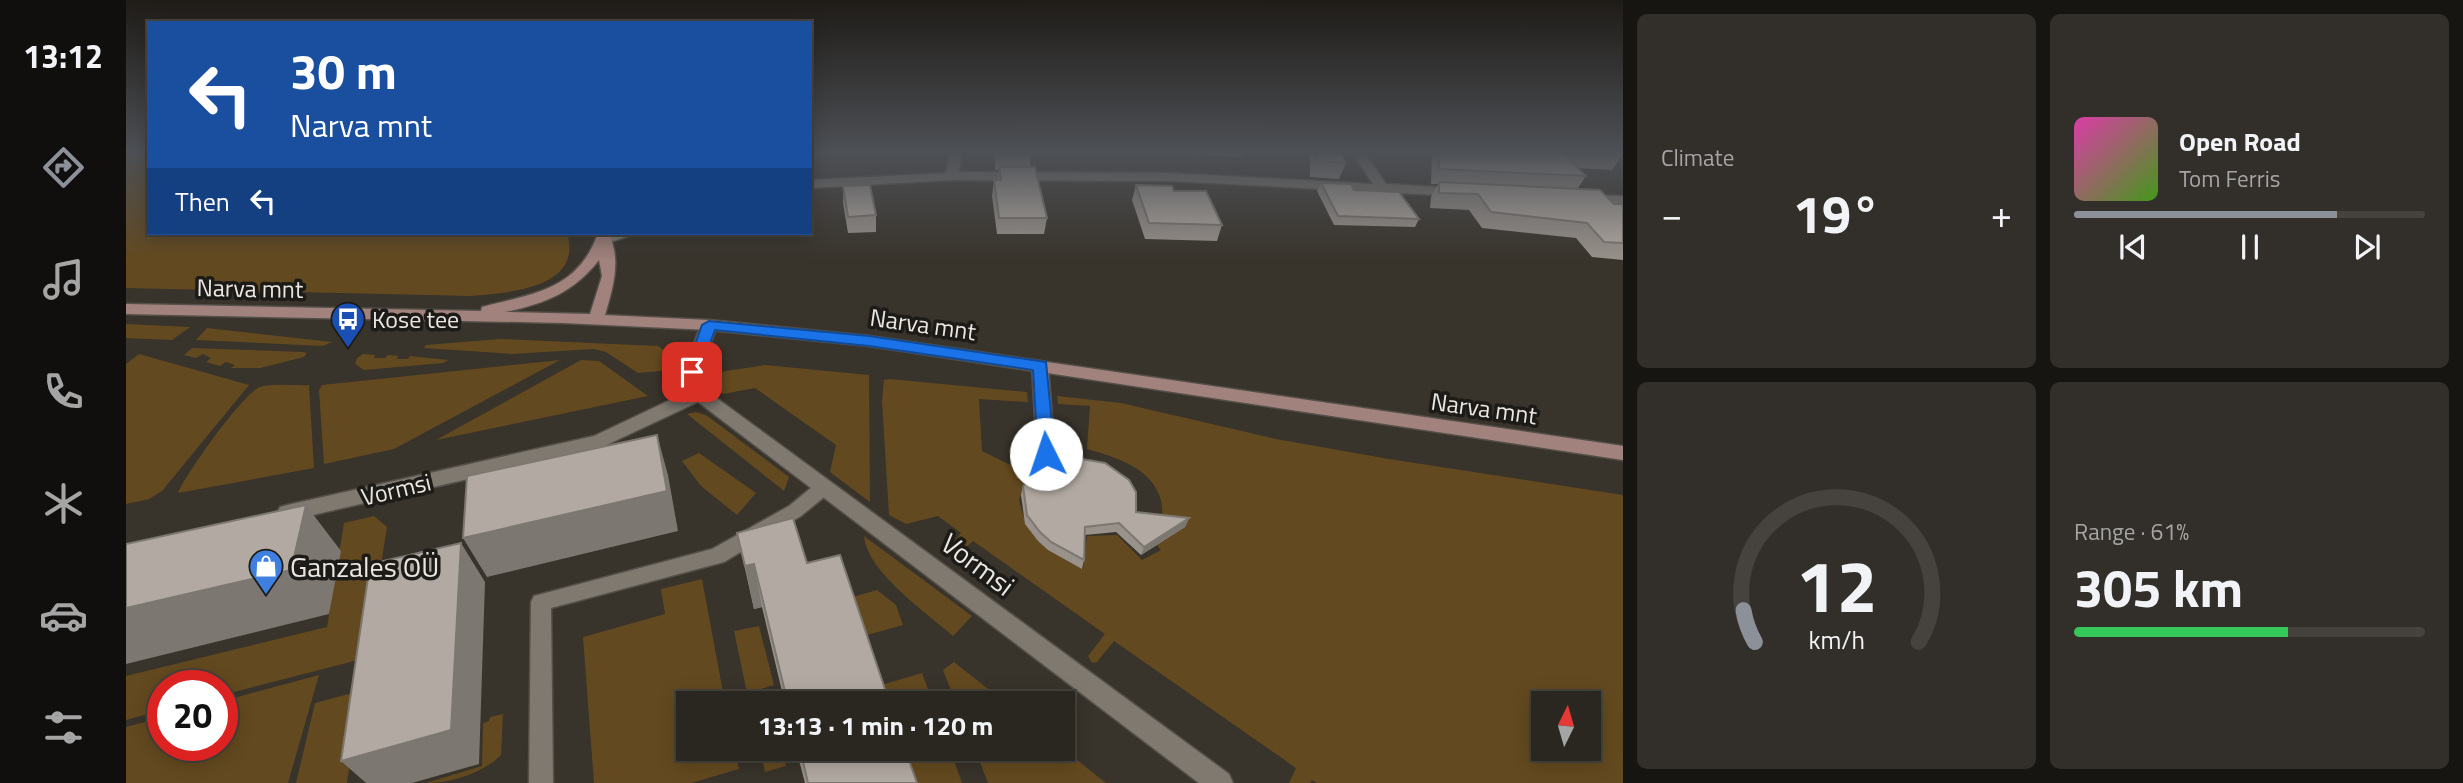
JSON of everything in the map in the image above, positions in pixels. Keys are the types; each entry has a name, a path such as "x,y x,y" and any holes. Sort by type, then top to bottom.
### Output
{"main road":[{"path":"437,318 521,304 556,293 582,275 604,236"},
{"path":"596,319 610,276 604,236"},
{"name":"Narva mnt","path":"126,309 437,318 596,319 709,325 869,341 1623,453"}],"street":[{"path":"1394,189 1473,192"},
{"path":"1568,198 1623,200"},
{"path":"699,394 692,372 709,325"},
{"name":"Vormsi","path":"266,518 598,442 699,394 823,488 866,516 1220,783"}],"lane":[{"path":"1040,366 1046,454"},
{"path":"541,783 541,602 718,556 795,511 823,488"}],"shaded area":[{"path":"126,189 147,189 147,235 567,235 569,251 564,266 540,284 486,295 126,288"},
{"path":"126,324 190,327 172,340 126,338"},
{"path":"207,328 332,342 323,346 196,340"},
{"path":"500,339 658,346 671,355 673,370 638,373 606,352 594,349 512,354 424,348 426,345"},
{"path":"192,348 307,353 304,357 260,368 231,368 235,365 226,362 220,366 206,362 211,358 203,354 196,358 184,355"},
{"path":"139,354 249,385 162,491 149,499 126,504 126,364"},
{"path":"363,354 375,355 374,358 385,358 388,355 398,356 397,359 408,359 410,356 448,360 443,363 364,370 355,364 357,358"},
{"path":"560,360 394,449 324,464 319,390 322,385"},
{"path":"581,360 599,361 648,396 436,440"},
{"path":"765,365 869,375 870,502 830,472 836,445 755,388 723,394 712,384 713,373"},
{"path":"890,379 1027,392 1028,402 979,399 982,451 1033,476 1019,499 1027,523 1051,550 1083,569 1087,536 1117,535 1142,560 1161,550 1149,537 1163,525 1162,504 1155,486 1139,470 1130,464 1087,449 1090,406 1058,404 1057,396 1121,403 1276,439 1389,459 1623,495 1623,783 1317,783 1312,780 1310,783 1289,783 1296,768 1114,641 1097,662 1092,663 1088,656 1105,634 973,541 955,558 944,554 961,533 938,516 906,524 889,515 882,401 884,380"},
{"path":"309,385 314,468 178,493 215,436 252,393 266,386"},
{"path":"696,412 706,415 789,477 784,491 687,414"},
{"path":"699,453 756,493 737,515 701,486 682,461"},
{"path":"374,516 387,527 366,658 238,691 238,670 151,670 327,627 344,523"},
{"path":"864,536 972,616 953,636 886,577 868,550"},
{"path":"702,579 723,691 676,691 676,761 737,761 739,769 691,783 594,783 583,637 665,614 661,589"},
{"path":"877,590 896,605 903,625 867,635 853,597"},
{"path":"759,626 774,685 747,691 734,631"},
{"path":"954,662 991,691 951,691 943,670"},
{"path":"147,671 147,714 126,720 126,676"},
{"path":"922,673 929,691 880,691 878,686"},
{"path":"319,675 288,783 126,783 126,727 147,721 147,761 238,761 238,697"},
{"path":"360,691 347,783 296,783 315,703"},
{"path":"503,714 501,755 466,776 426,783 482,766 483,723 489,721 490,717"},
{"path":"1075,758 1106,783 988,783 980,761 1075,761"},
{"path":"763,761 785,761 786,766 765,772"},
{"path":"904,761 954,761 962,783 912,783"}],"building":[{"path":"843,189 871,189 876,215 848,217"},
{"path":"995,189 1040,189 1047,218 999,218"},
{"path":"1137,189 1206,191 1222,225 1149,223"},
{"path":"1324,189 1399,192 1419,219 1338,216"},
{"path":"1439,189 1600,190 1614,204 1623,204 1623,243 1604,242 1587,223 1491,212 1478,194 1439,193"},
{"path":"657,435 667,491 463,538 467,476"},
{"path":"1059,455 1105,463 1129,480 1136,492 1136,512 1189,518 1144,547 1119,523 1085,527 1084,560 1051,542 1027,515 1023,486 1038,467"},
{"path":"306,505 291,570 126,608 126,544"},
{"path":"793,518 807,563 840,555 886,691 785,691 754,564 745,566 737,533"},
{"path":"461,543 451,730 341,761 370,564"},
{"path":"803,761 909,761 917,783 808,783"}],"place":[{"name":"Kose tee","path":"348,349"},
{"name":"Ganzales OÜ","path":"266,596"}],"route":[{"path":"692,372 709,325 869,341 1040,366 1046,454"}]}
